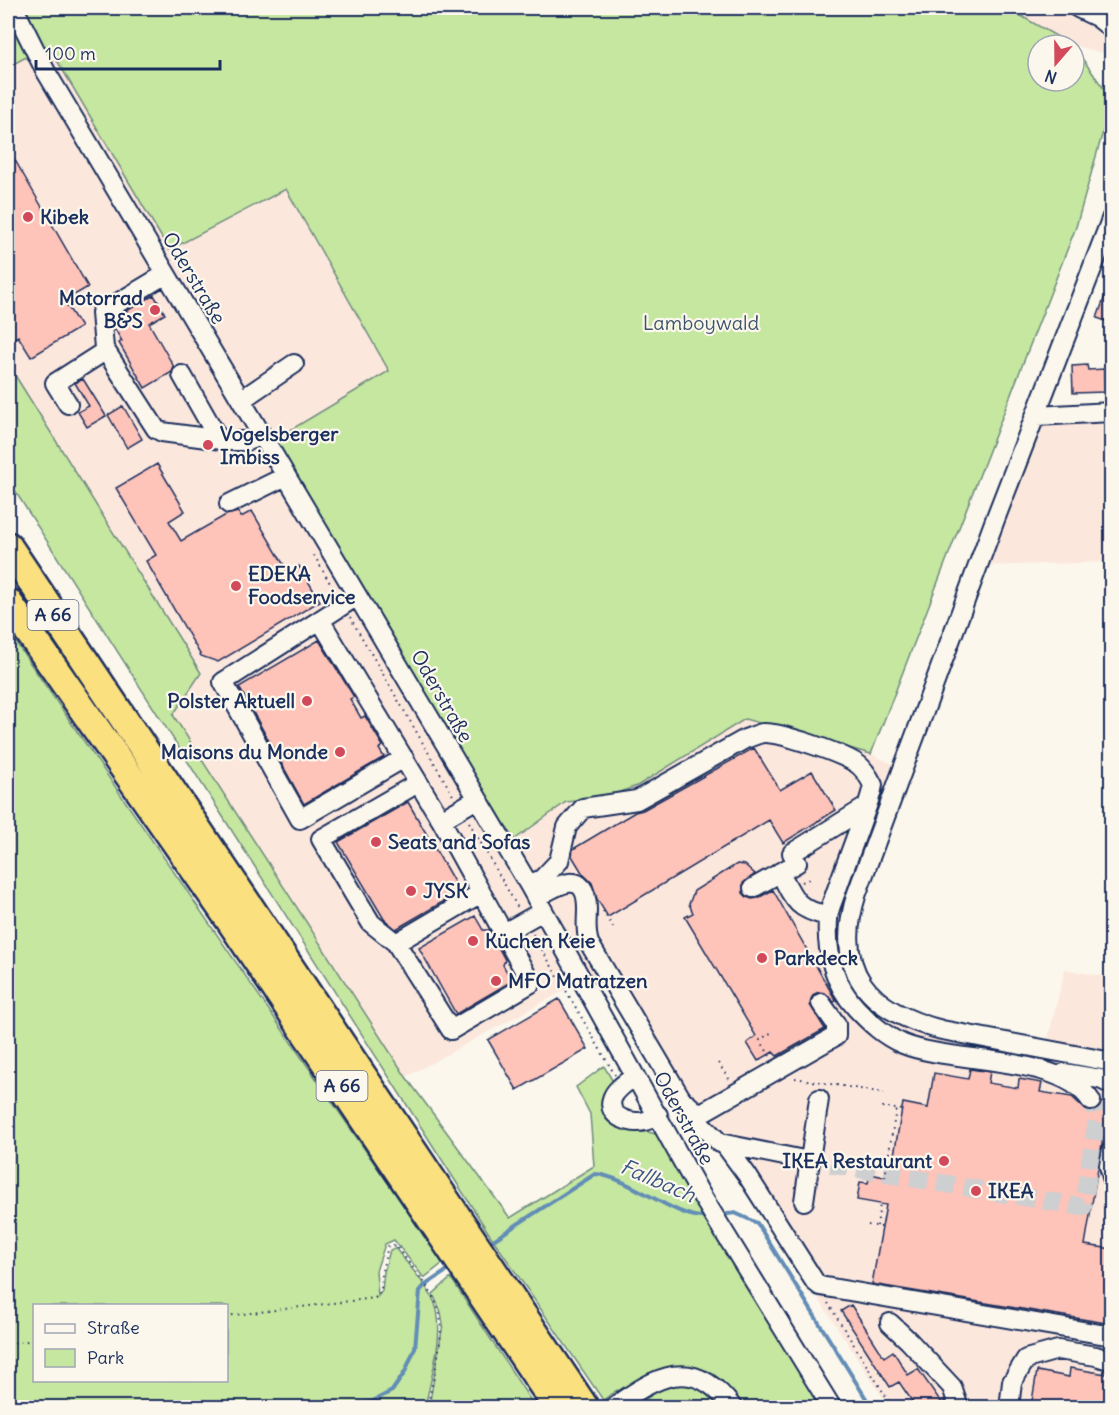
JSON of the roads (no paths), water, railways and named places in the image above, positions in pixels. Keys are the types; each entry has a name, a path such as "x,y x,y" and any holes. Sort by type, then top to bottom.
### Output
{"highway":[{"path":"8,538 22,569"},
{"name":"A 66","path":"8,546 472,1257 558,1407"},
{"name":"A 66","path":"8,602 230,919 472,1257 585,1407"}],"street":[{"name":"Oderstraße","path":"14,8 45,69 536,898 700,1193 832,1407"},
{"path":"1078,8 1097,17 1112,29"},
{"path":"1112,217 1000,508 857,893 850,915 848,932 850,957 861,980 876,1001 896,1015 942,1030 1112,1062"},
{"path":"166,274 101,313 105,351 156,429 162,432 219,440 248,441 262,435"},
{"path":"69,404 56,382 105,351"},
{"path":"241,400 294,364"},
{"path":"182,375 219,440"},
{"path":"1036,416 1112,412"},
{"path":"229,504 286,477"},
{"path":"357,596 223,682 300,819 404,758"},
{"path":"320,620 441,820 531,983 451,1030 396,944 371,924 321,839 418,783"},
{"path":"536,898 542,879 560,861 567,827 583,808 637,800 745,739 761,733 786,736 845,757 858,764 873,786 828,916 830,960 838,984 849,1000 887,1036 905,1044 930,1051 1100,1079 1112,1085"},
{"path":"441,820 477,799"},
{"path":"753,888 798,863 792,853 866,807"},
{"path":"560,861 586,899 585,927 589,943 681,1098 701,1125 725,1145 747,1175 815,1282 820,1286 1112,1336"},
{"path":"780,872 797,902 805,910 828,916"},
{"path":"504,933 536,898 557,885 573,882"},
{"path":"396,944 481,893"},
{"path":"681,1098 695,1111 703,1112 836,1036 836,1024 821,1003"},
{"path":"1036,1068 1074,1084 1082,1089 1091,1101"},
{"path":"635,1076 612,1097 610,1103 616,1116 630,1121 644,1122 658,1115"},
{"path":"804,1201 819,1099"},
{"path":"725,1145 804,1160"},
{"path":"1112,1150 1109,1166 1112,1178"},
{"path":"890,1323 952,1388 959,1407"},
{"path":"1009,1407 1012,1382 1026,1359 1058,1350 1112,1361"},
{"path":"618,1403 658,1378 681,1375 705,1381 718,1390 733,1407"}],"waterway":[{"name":"Fallbach","path":"487,1244 595,1174 623,1182 681,1212 707,1217"},
{"name":"Fallbach","path":"721,1215 735,1213 757,1223 872,1408"},
{"name":"Fallbach","path":"337,1408 371,1402 392,1391 405,1372 415,1348 420,1291 451,1268"}],"tunnel":[{"path":"804,1160 1083,1207 1097,1120 1091,1101"}],"place":[{"name":"Kibek","path":"28,217"},
{"name":"Motorrad B&S","path":"155,310"},
{"name":"Vogelsberger Imbiss","path":"208,445"},
{"name":"EDEKA Foodservice","path":"236,586"},
{"name":"Polster Aktuell","path":"307,701"},
{"name":"Maisons du Monde","path":"340,752"},
{"name":"Seats and Sofas","path":"376,842"},
{"name":"JYSK","path":"411,891"},
{"name":"Küchen Keie","path":"473,941"},
{"name":"Parkdeck","path":"762,958"},
{"name":"MFO Matratzen","path":"496,981"},
{"name":"IKEA Restaurant","path":"944,1161"},
{"name":"IKEA","path":"976,1191"}],"park label":[{"name":"Lamboywald","path":"701,323"}]}
